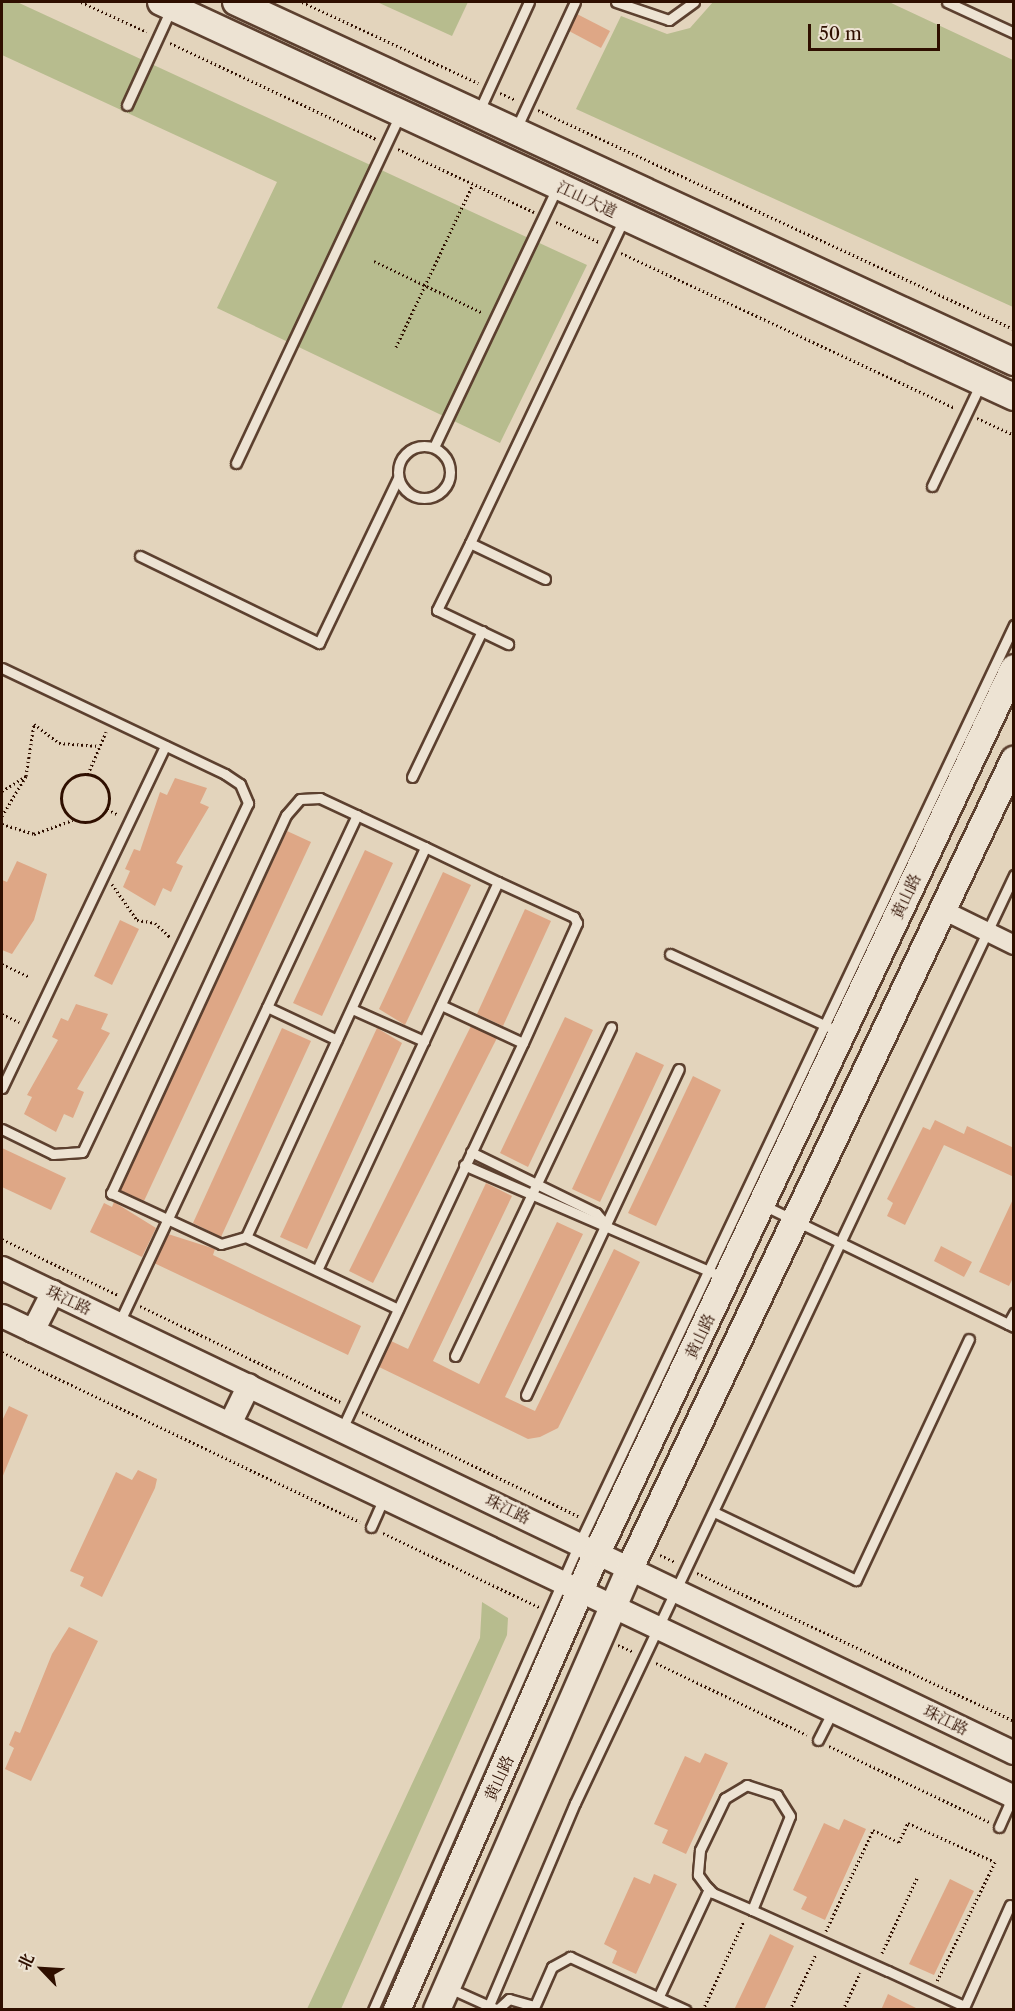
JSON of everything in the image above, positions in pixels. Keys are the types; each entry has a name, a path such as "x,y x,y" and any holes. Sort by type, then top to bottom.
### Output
{"main road":[{"name":"江山大道","path":"236,2 1014,362"},
{"name":"江山大道","path":"167,4 1014,397"},
{"name":"黄山路","path":"398,2010 588,1548 717,1275 761,1204 834,1029 1014,668"},
{"path":"442,1998 636,1557 1014,760"}],"street":[{"path":"943,910 1014,945"},
{"name":"珠江路","path":"2,1268 588,1548 636,1557 679,1591 1014,1752"},
{"path":"33,1331 53,1292"},
{"path":"2,1316 384,1498 615,1604 1013,1796"},
{"path":"230,1425 249,1385"}],"lane":[{"path":"477,114 530,2"},
{"path":"515,131 575,2"},
{"path":"616,2 669,20 694,2"},
{"path":"947,2 1014,33"},
{"path":"127,105 167,4"},
{"path":"236,463 401,113"},
{"path":"434,447 558,186"},
{"path":"508,644 437,610 625,217"},
{"path":"932,486 982,382"},
{"path":"140,556 319,643 398,478 404,454 418,446 434,447 450,468 441,492 415,497 398,478"},
{"path":"470,543 545,579"},
{"path":"588,1548 589,1521 717,1275 796,1075 834,1029 1014,625"},
{"path":"412,777 482,631"},
{"path":"2,668 240,784 248,803 183,944 82,1152 53,1154 2,1129"},
{"path":"2,1088 165,746"},
{"path":"342,1429 523,1043 577,923 425,847 310,796 292,805 281,825 111,1193 220,1244 246,1237 398,1309"},
{"path":"119,1323 357,815"},
{"path":"246,1237 425,847"},
{"path":"493,2008 643,1656 679,1591 1014,875"},
{"path":"317,1270 498,882"},
{"path":"670,954 834,1029"},
{"path":"441,1005 523,1043"},
{"path":"267,1007 338,1040"},
{"path":"352,1009 424,1041"},
{"path":"455,1356 611,1027"},
{"path":"526,1395 679,1069"},
{"path":"471,1152 596,1213 606,1225"},
{"path":"464,1165 593,1224 606,1225 717,1275"},
{"path":"761,1204 1011,1325 1014,1313"},
{"path":"716,1513 856,1580 969,1340"},
{"path":"371,1527 384,1498"},
{"path":"373,2010 548,1611 572,1584"},
{"path":"818,1740 833,1710"},
{"path":"751,1910 790,1826 785,1804 770,1790 747,1785 725,1798 697,1862 709,1889 751,1910 933,1991 964,2008 1010,1905"},
{"path":"999,1827 1013,1796"},
{"path":"659,1996 709,1889"},
{"path":"442,1998 493,2008 509,1999 534,2008 552,1967 563,1958 659,1996 685,2010"}],"path":[{"path":"302,2 1014,329"},
{"path":"396,347 473,184"},
{"path":"374,261 495,319"},
{"path":"88,774 112,721"},
{"path":"2,816 26,776 28,732 34,724 59,743 99,746"},
{"path":"2,824 34,834 73,820 89,823 107,809 107,786 88,774 72,778 62,791 62,808 73,820"},
{"path":"2,791 26,776"},
{"path":"104,873 137,920 156,923 183,944"},
{"path":"2,964 30,977"},
{"path":"2,1014 30,1028"},
{"path":"2,1239 589,1521"},
{"path":"2,1352 548,1611"},
{"path":"636,1557 689,1569 1014,1721"},
{"path":"600,1636 999,1827"},
{"path":"790,2010 873,1830 899,1842 908,1823 995,1862 933,1991"},
{"path":"876,1966 917,1878"},
{"path":"703,2010 751,1910"},
{"path":"843,2010 865,1961"}],"green space":[{"path":"2,2 17,2 587,265 500,443 217,308 277,182 2,55"},
{"path":"377,2 468,2 452,36"},
{"path":"713,2 889,2 1013,60 1013,307 576,109 621,16 667,34 690,28"},
{"path":"482,1602 508,1618 507,1635 341,2009 307,2009 480,1638"}],"building":[{"path":"577,14 610,31 601,48 569,31"},
{"path":"175,778 207,788 200,803 209,807 176,863 183,866 171,892 163,888 155,906 123,887 130,871 125,869 134,849 140,851 160,792 167,795"},
{"path":"287,831 311,842 144,1201 120,1190"},
{"path":"365,850 393,863 322,1016 293,1003"},
{"path":"17,861 47,874 34,920 12,954 2,950 2,880 7,882"},
{"path":"443,872 471,885 405,1025 379,1009"},
{"path":"525,909 551,921 503,1026 477,1014"},
{"path":"120,920 139,929 112,985 94,976"},
{"path":"76,1004 108,1014 101,1029 110,1033 77,1089 84,1092 73,1118 64,1114 56,1132 24,1114 32,1097 27,1095 58,1040 52,1037 61,1018 68,1021"},
{"path":"565,1017 593,1030 528,1167 500,1153"},
{"path":"471,1026 497,1038 373,1283 349,1271"},
{"path":"282,1028 311,1041 221,1237 193,1223"},
{"path":"377,1028 402,1043 307,1249 280,1237"},
{"path":"636,1052 664,1065 600,1202 572,1189"},
{"path":"693,1076 721,1090 656,1226 628,1213"},
{"path":"935,1120 964,1134 967,1126 1014,1148 1014,1177 944,1145 905,1225 887,1216 893,1203 887,1199 923,1127 930,1130"},
{"path":"2,1148 66,1178 51,1210 2,1187"},
{"path":"486,1183 512,1196 433,1361 479,1384 557,1222 583,1234 505,1397 535,1411 614,1249 640,1262 558,1428 540,1437 528,1439 379,1367 391,1341 408,1349"},
{"path":"1014,1197 1014,1276 1009,1286 979,1272"},
{"path":"114,1202 156,1228 142,1257 90,1232 104,1203 112,1207"},
{"path":"168,1234 215,1249 213,1255 361,1326 348,1355 154,1263"},
{"path":"941,1246 972,1262 964,1277 934,1261"},
{"path":"9,1406 28,1415 2,1478 2,1421"},
{"path":"138,1470 157,1479 155,1488 102,1597 80,1586 84,1577 70,1571 116,1472 132,1480"},
{"path":"69,1627 98,1641 31,1781 5,1769 14,1748 9,1745 15,1731 20,1733 52,1654"},
{"path":"705,1753 728,1763 686,1854 662,1843 668,1830 654,1824 685,1756 700,1763"},
{"path":"844,1819 866,1829 825,1920 801,1909 807,1897 793,1890 824,1823 839,1830"},
{"path":"654,1874 677,1884 636,1974 612,1963 617,1951 604,1944 634,1877 650,1884"},
{"path":"950,1879 974,1891 934,1975 909,1964"},
{"path":"770,1934 794,1946 764,2010 734,2010"},
{"path":"888,1994 920,2010 881,2010"}]}
